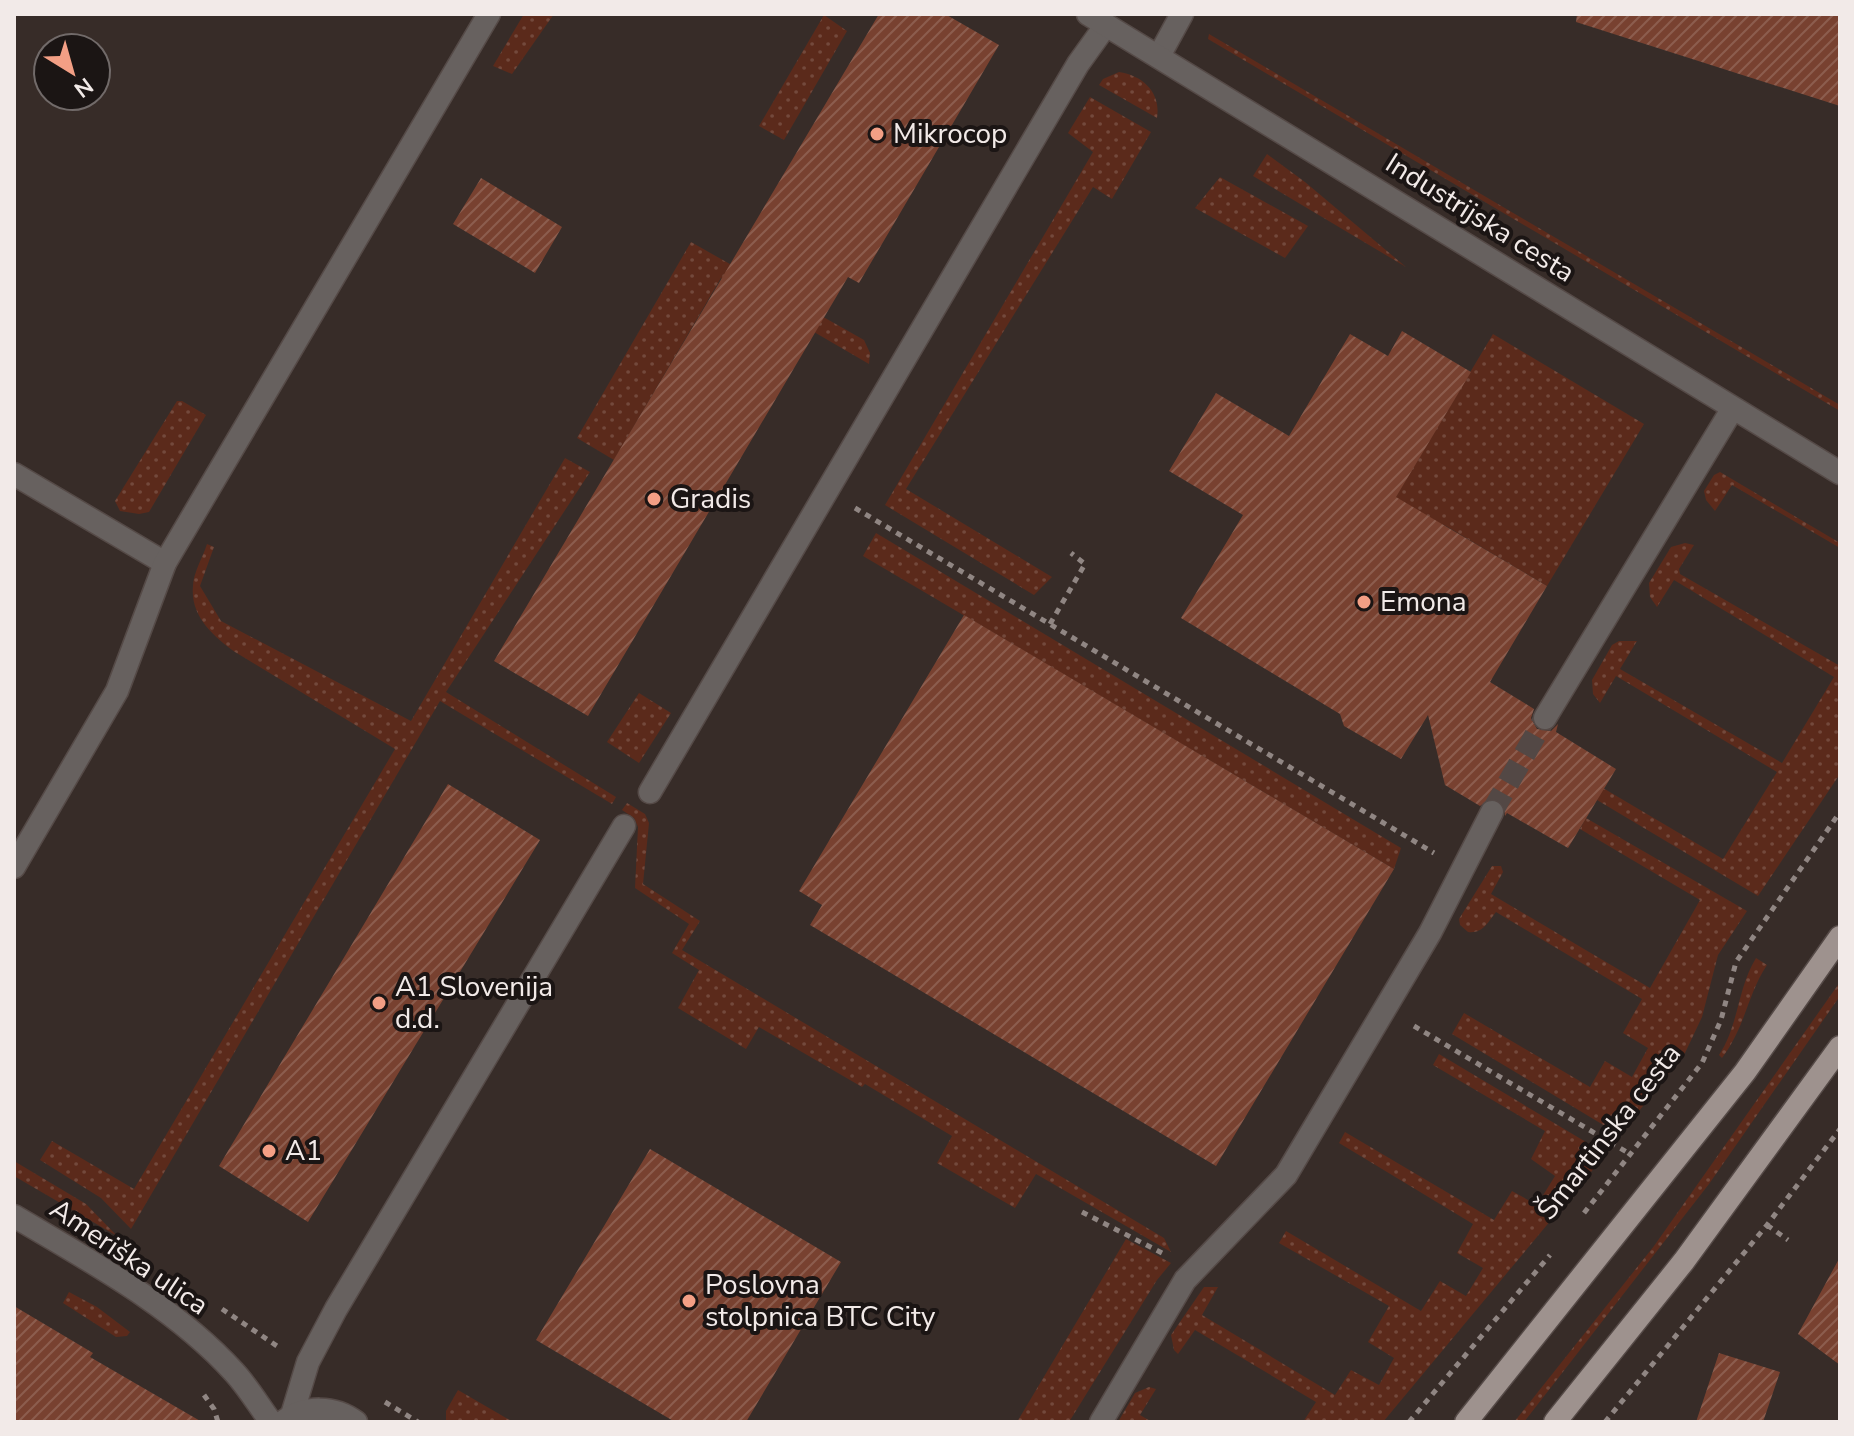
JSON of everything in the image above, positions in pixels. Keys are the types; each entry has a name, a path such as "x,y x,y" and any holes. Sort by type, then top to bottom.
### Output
{"main road":[{"path":"1466,1422 1745,1072 1840,937"},
{"path":"1555,1422 1684,1261 1840,1047"}],"street":[{"path":"14,867 117,691 165,563 489,14"},
{"path":"1159,56 1182,14"},
{"path":"650,792 1078,64 1097,19"},
{"name":"Industrijska cesta","path":"1097,19 1840,473"},
{"path":"1545,718 1733,408"},
{"path":"14,474 165,563"},
{"path":"1101,1422 1185,1280 1286,1175 1430,933 1492,812"},
{"path":"282,1420 308,1362 344,1295 624,826"},
{"name":"Ameriška ulica","path":"14,1216 130,1287 179,1322 282,1420"},
{"path":"282,1420 312,1410 331,1410 347,1415 356,1422"}],"path":[{"path":"827,491 1462,869"},
{"path":"1050,624 1085,564 1071,553"},
{"name":"Šmartinska cesta","path":"1576,1223 1702,1063 1721,1020 1736,962 1840,812"},
{"path":"1385,1009 1630,1154"},
{"path":"1605,1422 1767,1225 1840,1129"},
{"path":"1082,1212 1195,1270"},
{"path":"1767,1225 1788,1240"},
{"name":"Šmartinska cesta","path":"1409,1422 1558,1246"},
{"name":"Ameriška ulica","path":"218,1306 265,1339 308,1362"},
{"path":"196,1387 214,1409 218,1422"},
{"path":"376,1397 418,1422"}],"shaded area":[{"path":"524,14 554,14 512,74 493,66"},
{"path":"824,15 847,31 784,140 759,126"},
{"path":"1209,34 1840,405 1840,411 1208,39"},
{"path":"1119,72 1136,77 1149,87 1156,101 1157,118 1099,85 1103,79"},
{"path":"1090,97 1151,132 1112,199 1093,187 906,489 1052,577 1034,595 885,505 1093,152 1068,133"},
{"path":"1267,154 1305,182 1406,267 1253,176"},
{"path":"1220,177 1308,226 1285,258 1195,208"},
{"path":"691,242 864,340 870,353 869,364 721,278 614,460 577,438"},
{"path":"1493,334 1644,424 1547,586 1446,526 1392,503"},
{"path":"177,401 206,415 149,512 120,511 115,501"},
{"path":"565,458 590,472 446,692 616,797 612,804 440,701 131,1229 101,1198 40,1160 52,1141 134,1189 395,749 235,652 211,632 199,616 193,597 195,576 207,544 214,547 200,586 221,621 411,721"},
{"path":"1720,472 1840,543 1840,548 1732,485 1715,511 1706,500 1704,491 1714,475"},
{"path":"876,533 1401,848 1394,869 863,556"},
{"path":"1685,543 1694,545 1679,569 1680,574 1840,666 1840,774 1758,896 1597,800 1603,788 1723,859 1777,772 1616,676 1600,703 1593,694 1592,680 1612,645 1619,641 1637,641 1620,669 1782,763 1834,677 1674,580 1657,607 1650,597 1649,583 1671,547"},
{"path":"639,693 671,713 639,763 607,742"},
{"path":"627,803 645,814 649,823 643,884 700,921 682,950 1164,1238 1171,1252 1036,1174 1015,1208 937,1163 952,1136 865,1084 862,1087 759,1027 746,1049 678,1008 699,970 672,953 689,924 635,888 638,827 634,818 622,810"},
{"path":"1586,818 1747,911 1718,955 1702,1017 1685,1053 1620,1135 1452,1034 1464,1013 1590,1087 1605,1061 1632,1077 1648,1048 1623,1033 1642,999 1496,912 1478,931 1468,932 1460,925 1459,919 1492,866 1501,866 1503,872 1491,894 1650,988 1700,900 1580,829"},
{"path":"1756,958 1767,965 1722,1058 1719,1055 1731,1032 1745,982"},
{"path":"1840,982 1840,996 1709,1184 1524,1422 1514,1422 1654,1246"},
{"path":"1439,1054 1606,1154 1383,1422 1303,1422 1316,1402 1195,1330 1178,1354 1171,1335 1204,1287 1218,1287 1202,1315 1335,1395 1351,1370 1379,1385 1394,1358 1368,1342 1389,1306 1279,1243 1286,1231 1421,1311 1440,1281 1466,1296 1483,1268 1457,1253 1473,1224 1339,1143 1345,1132 1494,1220 1512,1191 1537,1205 1555,1176 1531,1159 1545,1131 1433,1065"},
{"path":"14,1161 86,1204 117,1236 14,1176"},
{"path":"1126,1239 1171,1263 1157,1280 1069,1422 1017,1422"},
{"path":"69,1292 97,1307 130,1332 127,1336 116,1337 63,1303"},
{"path":"1149,1387 1156,1389 1140,1415 1152,1422 1118,1422 1135,1393"},
{"path":"458,1390 513,1422 446,1422 446,1411"}],"building":[{"path":"879,14 945,14 999,45 859,283 848,277 588,716 494,661"},
{"path":"1577,14 1840,14 1840,106 1576,22"},
{"path":"481,178 562,227 535,273 453,224"},
{"name":"Emona","path":"1402,331 1471,372 1396,497 1547,586 1490,682 1534,709 1531,718 1537,729 1551,731 1558,724 1556,732 1616,769 1568,848 1507,813 1505,816 1504,805 1499,800 1491,798 1480,806 1445,785 1428,715 1401,759 1344,726 1340,714 1181,618 1243,515 1169,471 1216,393 1289,436 1350,334 1388,356"},
{"path":"964,615 1394,869 1216,1166 810,925 822,905 799,891"},
{"name":"A1 Slovenija d.d.","path":"448,784 540,840 308,1222 219,1166"},
{"name":"Poslovna stolpnica BTC City","path":"650,1149 841,1262 746,1422 675,1422 536,1340"},
{"path":"1840,1257 1840,1365 1798,1334"},
{"path":"14,1306 93,1353 90,1357 202,1422 14,1422"},
{"path":"1719,1353 1780,1372 1763,1422 1696,1422"}],"tunnel":[{"path":"1492,812 1545,718"}],"place":[{"name":"Mikrocop","path":"877,134"},
{"name":"Gradis","path":"654,499"},
{"name":"Emona","path":"1364,602"},
{"name":"A1 Slovenija d.d.","path":"379,1003"},
{"name":"A1","path":"269,1151"},
{"name":"Poslovna stolpnica BTC City","path":"689,1301"}]}
